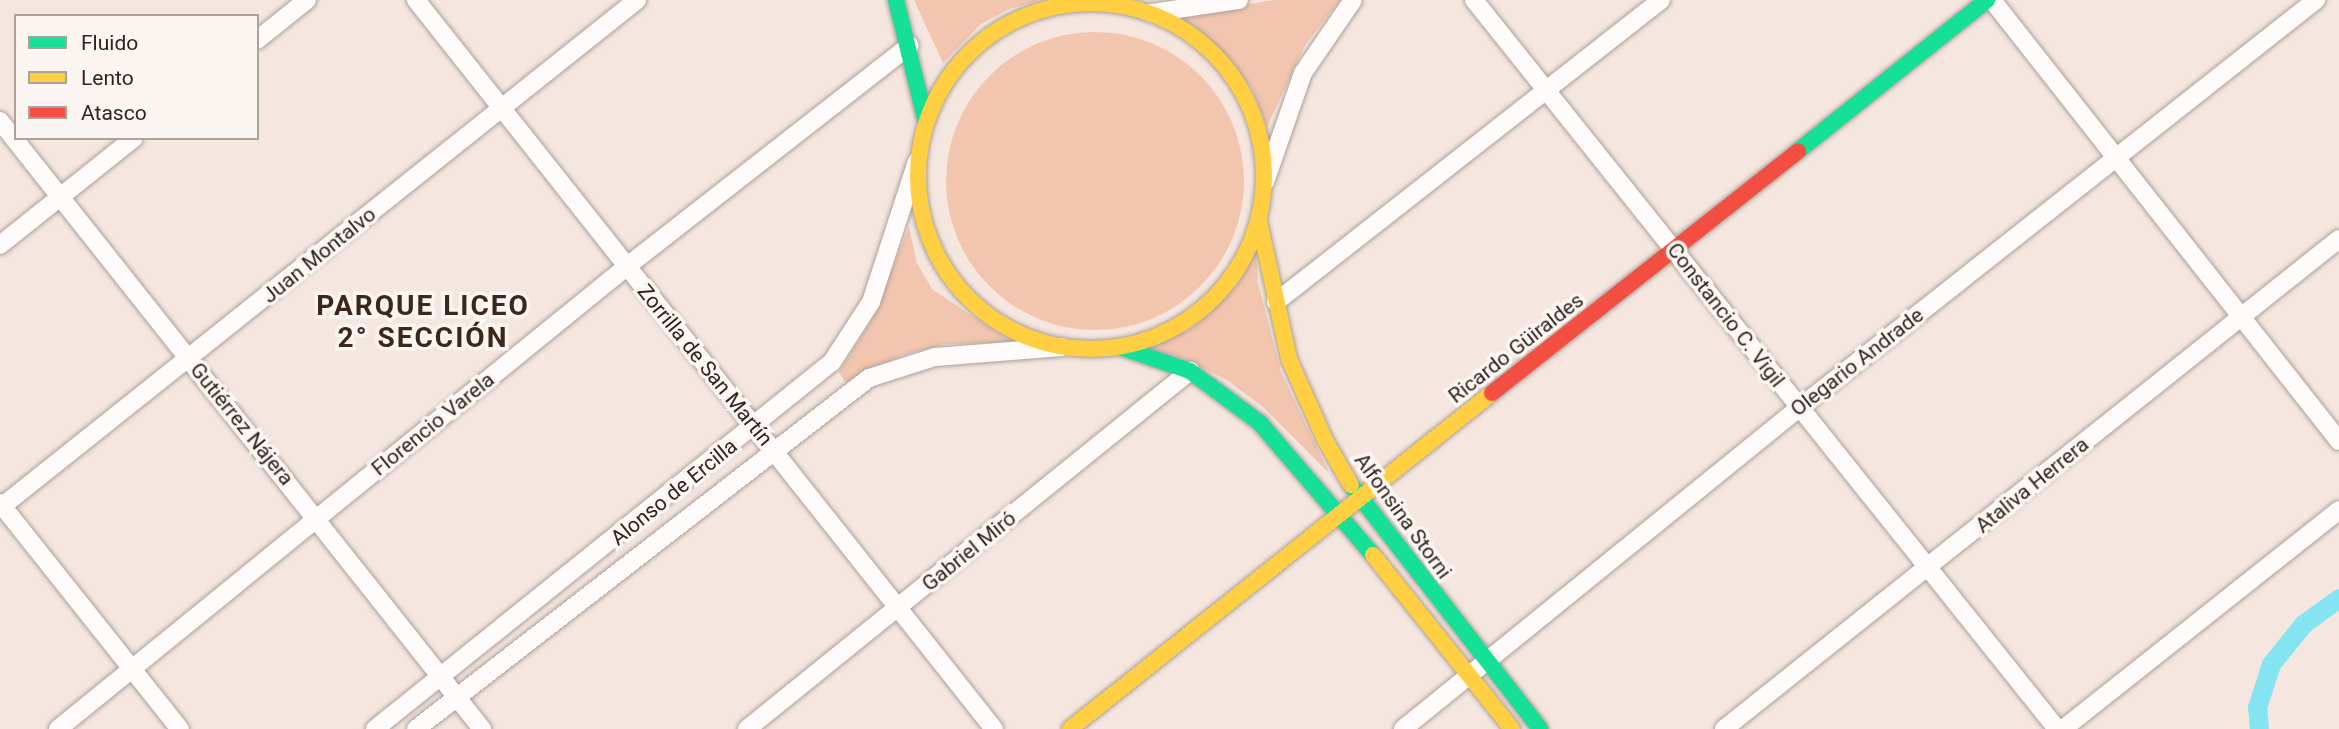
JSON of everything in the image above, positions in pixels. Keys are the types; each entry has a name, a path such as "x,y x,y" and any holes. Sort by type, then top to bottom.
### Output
{"street":[{"path":"259,38 307,0"},
{"name":"Zorrilla de San Martín","path":"416,0 994,729"},
{"name":"Juan Montalvo","path":"1,506 637,0"},
{"path":"896,0 910,45 925,118"},
{"path":"1151,13 1239,0"},
{"path":"1265,182 1258,128 1235,79 1199,40 1151,13 1114,4 1073,1 1032,12 991,33 957,64 925,118 917,162 919,204 928,235 953,282 984,313 1012,330 1062,347 1120,347 1158,337 1193,317 1222,291 1245,258 1259,221 1265,182 1303,73 1353,0"},
{"name":"Constancio C. Vigil","path":"1474,0 2057,729"},
{"path":"1276,302 1661,0"},
{"path":"1989,0 2116,156 2339,440"},
{"name":"Ricardo Güiraldes","path":"1070,729 1339,512 1989,0"},
{"name":"Olegario Andrade","path":"1403,729 1799,408 2316,0"},
{"name":"Florencio Varela","path":"58,729 626,267 910,45"},
{"name":"Gutiérrez Nájera","path":"0,121 14,139"},
{"name":"Gutiérrez Nájera","path":"15,140 318,518 482,729"},
{"path":"0,245 131,140"},
{"name":"Alonso de Ercilla","path":"375,729 756,426 832,362 857,327 881,276 917,162"},
{"name":"Alfonsina Storni","path":"1259,221 1276,302 1300,390 1359,498 1541,729"},
{"name":"Ataliva Herrera","path":"1724,729 2339,239"},
{"name":"Alonso de Ercilla","path":"416,729 869,378 902,364 935,356 1062,347"},
{"name":"Alfonsina Storni","path":"1120,347 1190,371 1260,423 1339,512 1512,729"},
{"name":"Gabriel Miró","path":"747,729 1190,371"},
{"path":"1,506 180,729"},
{"path":"2063,729 2339,510"}],"shaded area":[{"path":"914,0 1038,1 1009,9 981,24 943,63"},
{"path":"1273,0 1340,0 1305,45 1267,127 1252,88 1220,49 1179,16"},
{"path":"1095,32 1124,35 1152,43 1178,57 1200,76 1219,98 1233,124 1241,152 1244,181 1241,210 1233,238 1219,264 1200,286 1178,305 1152,319 1124,327 1095,330 1066,327 1038,319 1012,305 990,286 971,264 957,238 949,210 946,181 949,152 957,124 971,98 990,76 1012,57 1038,43 1066,35"},
{"path":"909,227 917,263 932,289 1011,342 945,344 900,356 846,384 839,372 871,321"},
{"path":"1256,250 1258,283 1281,372 1329,473 1263,407 1227,380 1184,359 1141,346 1188,331 1208,315 1239,282"}],"waterway":[{"path":"2259,729 2257,707 2271,664 2303,624 2339,598"}],"traffic: fast":[{"path":"896,0 925,118"},
{"path":"1798,151 1987,0"},
{"path":"1120,347 1190,371 1260,423 1373,555"},
{"path":"1351,485 1540,729"}],"traffic: slow":[{"path":"1091,3 1125,6 1173,23 1201,42 1225,66 1244,94 1257,126 1264,176 1261,210 1244,258 1225,286 1201,310 1173,329 1141,342 1091,349 1057,346 1009,329 981,310 957,286 938,258 925,226 918,176 921,142 938,94 957,66 981,42 1009,23 1041,10 1091,3"},
{"path":"1259,221 1289,359 1325,440 1351,485"},
{"path":"1070,729 1492,393"},
{"path":"1373,555 1512,729"}],"traffic: jam":[{"path":"1492,393 1798,151"}],"district":[{"name":"PARQUE LICEO 2° SECCIÓN","path":"423,322"}]}
